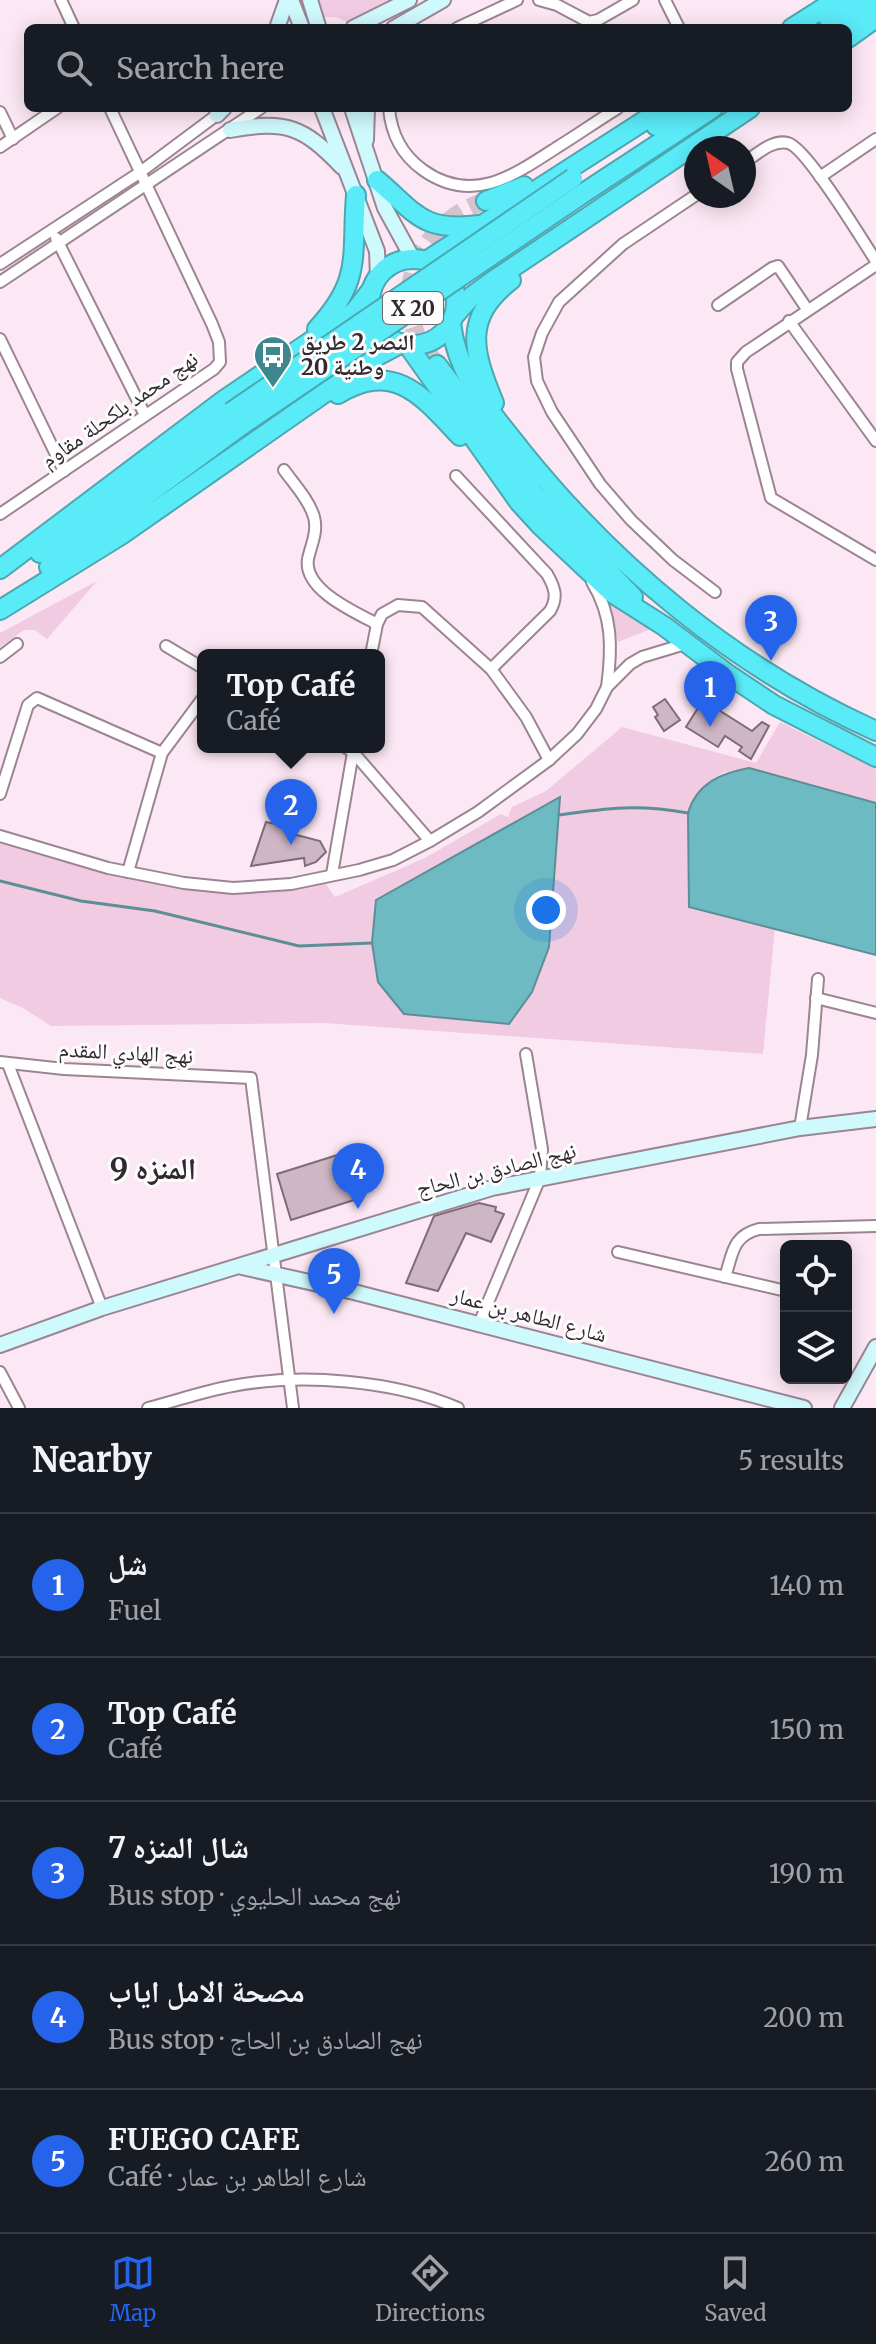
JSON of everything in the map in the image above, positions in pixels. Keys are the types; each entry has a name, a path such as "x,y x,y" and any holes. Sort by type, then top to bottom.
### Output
{"highway":[{"path":"798,24 836,0"},
{"path":"817,24 856,0"},
{"path":"841,24 876,1"},
{"path":"852,35 876,18"},
{"path":"486,201 518,190 646,112"},
{"path":"420,260 658,112"},
{"name":"X 20","path":"0,581 579,185 679,112"},
{"name":"X 20","path":"579,185 706,112"},
{"path":"375,283 370,303 372,317 379,329 389,338 404,344 432,340 443,333 472,296 491,282 744,112"},
{"path":"377,180 421,219 439,226 482,224"},
{"path":"292,353 335,309 346,290 353,263 356,195"},
{"path":"528,460 493,402 480,368 475,348 478,320 483,309 503,286 619,196"},
{"path":"0,569 106,487 354,312 387,267 399,261 420,260 438,267 448,276 454,289 453,345 460,364 484,405 553,490 600,539 652,588 701,626 789,685 876,731"},
{"path":"0,610 121,535 379,355 404,344"},
{"path":"404,344 501,478 541,526 612,593 664,626"},
{"path":"437,365 533,493 664,626 774,705 876,757"},
{"path":"259,440 346,390 380,379 393,381 418,394 501,478"},
{"name":"X 20","path":"0,600 96,533 236,419"}],"street":[{"path":"61,0 72,24"},
{"path":"279,24 289,0"},
{"path":"289,0 300,24"},
{"path":"310,0 320,24"},
{"path":"361,24 409,0"},
{"path":"406,24 443,0"},
{"path":"466,24 517,0"},
{"path":"539,0 557,5 589,22 633,0"},
{"path":"665,0 677,24"},
{"path":"0,112 13,139"},
{"path":"0,147 51,112"},
{"name":"نهج محمد بلكحلة مقاوم","path":"0,514 220,362 221,353 212,324 112,112"},
{"path":"0,264 139,173 220,112"},
{"path":"0,282 255,112"},
{"path":"324,112 377,251 375,283"},
{"path":"353,112 385,208 420,260"},
{"path":"366,152 367,112"},
{"path":"390,112 393,134 417,166 436,179 470,187 492,184 523,170 612,112"},
{"path":"230,130 273,125 293,129 310,137 346,171"},
{"path":"820,177 876,139"},
{"path":"756,155 771,145 789,143 797,148 820,177 876,263 789,321 737,362 771,498 876,560"},
{"path":"684,203 623,244 559,302 542,333 534,357 537,381 552,412 600,484 641,530 715,592"},
{"path":"53,231 145,415"},
{"path":"718,305 778,266 807,309"},
{"path":"789,321 876,441"},
{"path":"0,339 64,471"},
{"path":"284,470 314,516 316,531 308,562 312,579 334,601 377,624"},
{"path":"456,476 547,574 556,593 550,611 491,669"},
{"path":"564,547 602,598 612,648 607,687"},
{"path":"372,649 377,624 390,608 411,604 422,607 491,669 526,717 549,760"},
{"path":"0,657 17,644"},
{"path":"0,836 128,872 184,883 233,888 291,884 359,870 393,860 478,812 549,760 577,734 596,709 607,687 630,664 642,657 685,644"},
{"path":"166,646 197,664"},
{"path":"0,794 28,705 37,698 162,753"},
{"path":"128,872 162,753 197,706"},
{"path":"332,874 350,753"},
{"path":"354,753 430,841"},
{"path":"800,1128 812,1055 818,979"},
{"path":"816,998 876,1013"},
{"path":"479,1324 540,1178 542,1149 526,1054"},
{"path":"4,1063 102,1308"},
{"name":"نهج الهادي المقدم","path":"4,1063 251,1078 273,1254"},
{"name":"نهج الصادق بن الحاج","path":"0,1345 102,1308 460,1197 540,1178 800,1128 876,1119"},
{"path":"725,1277 737,1243 746,1232 876,1226"},
{"path":"618,1252 780,1290"},
{"path":"273,1254 293,1408"},
{"name":"شارع الطاهر بن عمار","path":"242,1267 479,1324 766,1404 804,1408"},
{"path":"842,1408 876,1347"},
{"path":"0,1372 19,1408"},
{"path":"148,1408 233,1386 290,1380 398,1389 458,1408"}],"shaded area":[{"path":"318,0 388,0 347,22 336,17 324,17"},
{"path":"97,581 47,639 35,630 24,630 0,647 0,633"},
{"path":"608,597 651,629 618,642"},
{"path":"780,722 876,769 876,803 749,768 725,772 706,783 692,801 688,813 690,907 775,928 763,1054 324,1023 51,1026 0,998 0,841 115,874 174,887 244,893 325,883 335,897 425,858 501,814 508,817 512,807 546,791 622,727 756,763"}],"water":[{"path":"749,768 876,803 876,955 689,907 688,813 692,803 711,781"},
{"path":"560,797 549,947 532,992 509,1024 404,1014 378,982 372,943 376,900"}],"building":[{"path":"665,699 680,720 664,731 653,707"},
{"path":"703,700 752,731 762,722 769,726 751,759 739,751 742,747 725,736 718,747 686,727"},
{"path":"266,822 285,826 293,834 320,841 326,852 316,862 305,866 304,858 251,866"},
{"path":"350,1151 360,1182 350,1186 354,1200 291,1220 277,1174"},
{"path":"479,1203 496,1207 495,1211 504,1214 491,1242 466,1233 438,1291 406,1283 434,1216"}],"waterway":[{"path":"559,815 623,808 688,813"},
{"path":"0,881 81,901 155,911 299,946 372,943"}],"tunnel":[{"path":"437,365 419,340 411,318 409,296 412,275 432,237 466,209 486,201"}],"place":[{"name":"النصر 2 طريق وطنية 20","path":"273,389"},
{"name":"شال المنزه 7","path":"771,661"},
{"name":"شل","path":"710,727"},
{"name":"Top Café","path":"291,845"},
{"name":"مصحة الامل اياب","path":"358,1209"},
{"name":"FUEGO CAFE","path":"334,1314"}],"district":[{"name":"المنزه 9","path":"153,1168"}]}
